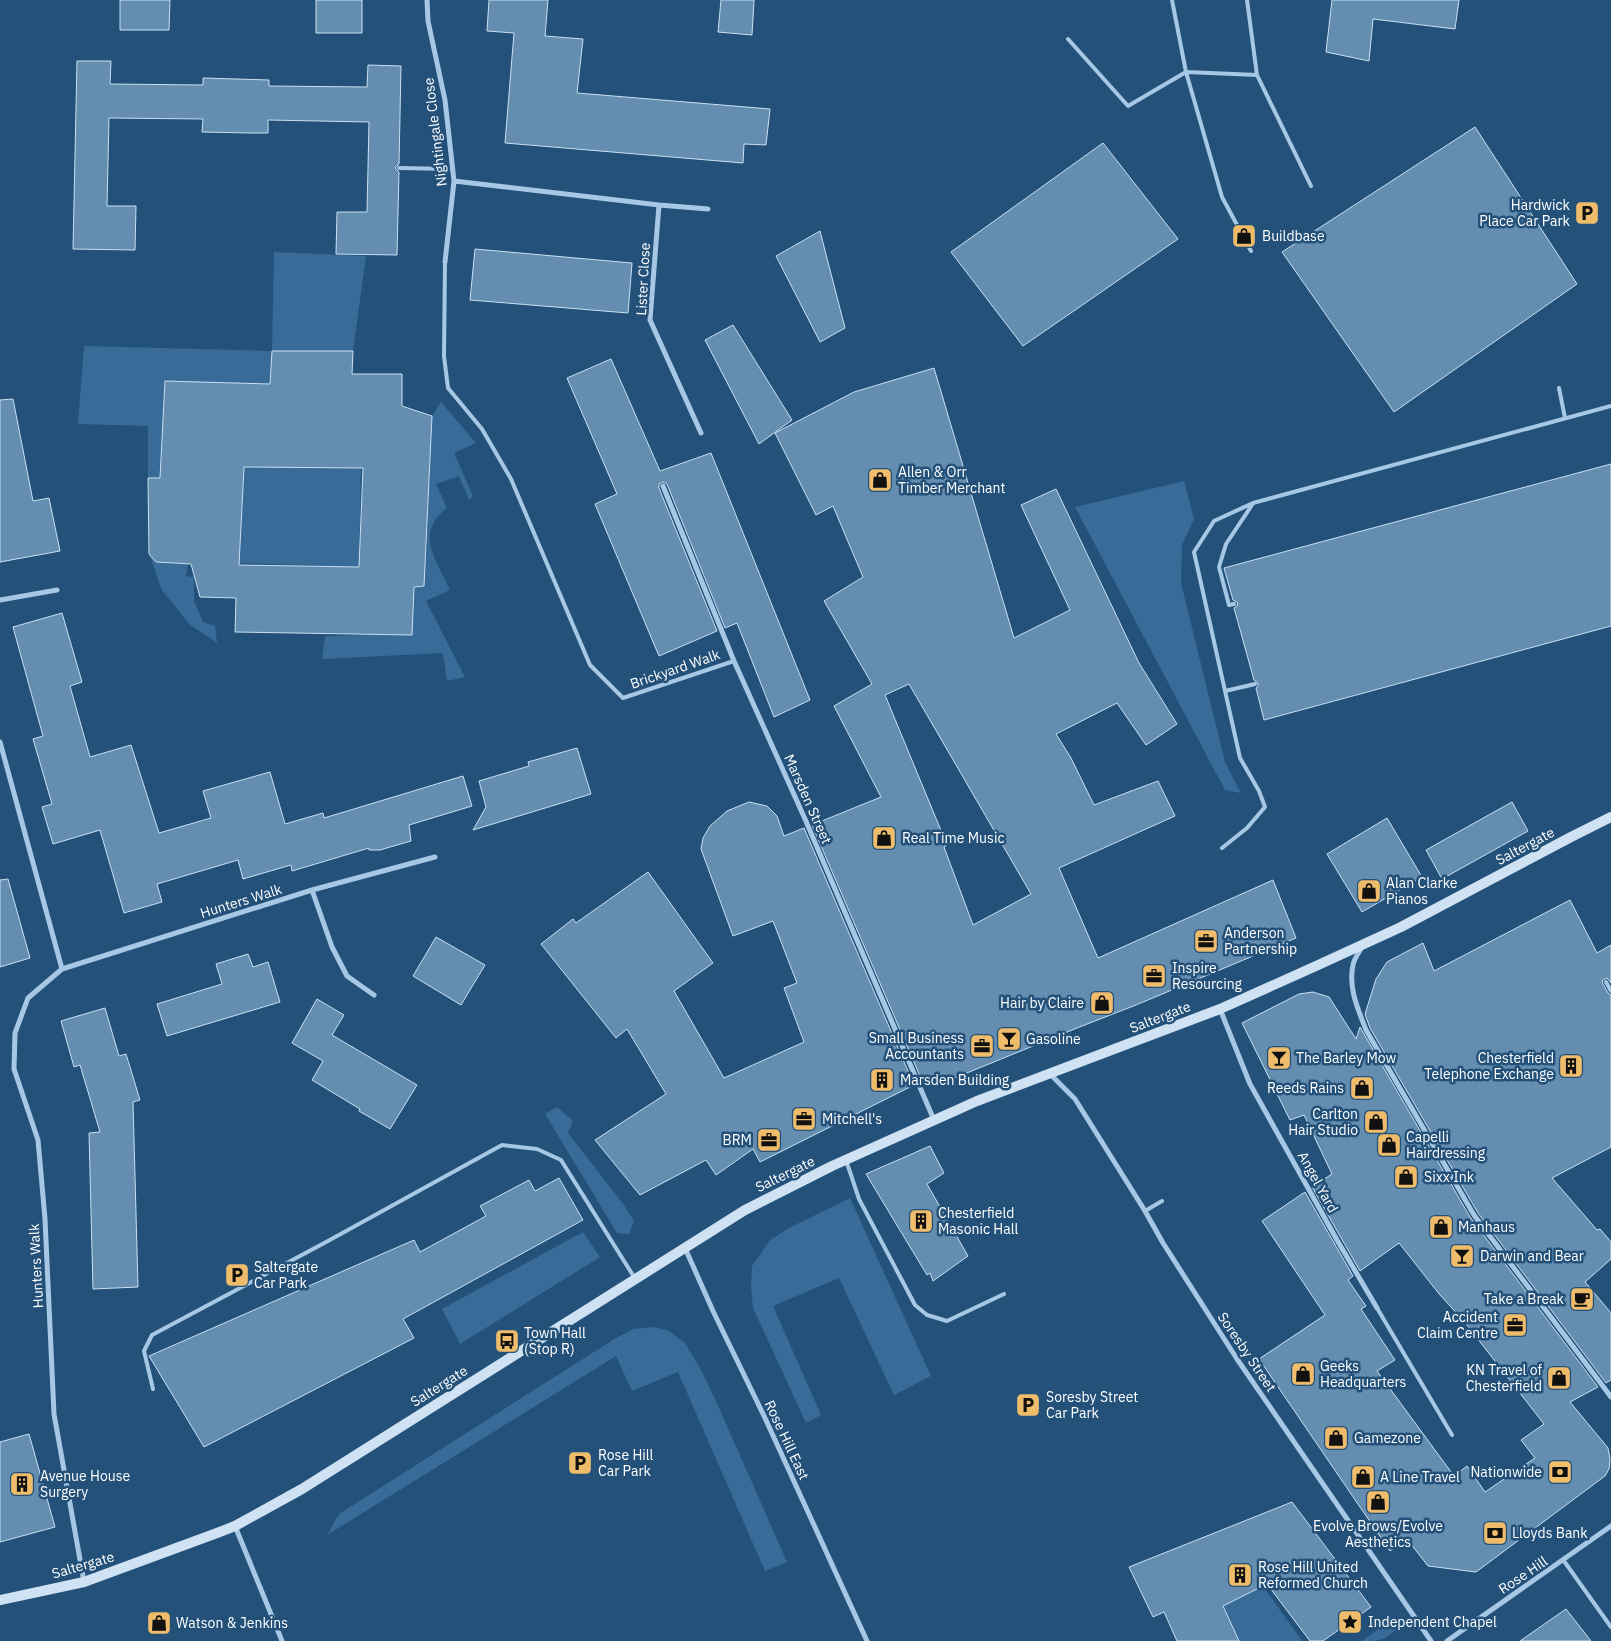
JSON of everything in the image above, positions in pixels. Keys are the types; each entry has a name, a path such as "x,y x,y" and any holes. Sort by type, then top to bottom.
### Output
{"street":[{"name":"Nightingale Close","path":"427,0 428,21 445,100 454,181 445,262"},
{"path":"454,181 708,209"},
{"name":"Lister Close","path":"659,205 650,320 701,433"},
{"name":"Marsden Street","path":"663,486 734,661 805,819 934,1120"},
{"path":"0,600 57,590"},
{"path":"0,742 62,968"},
{"name":"Saltergate","path":"0,1600 84,1582 234,1526 302,1489 745,1210 846,1160 998,1092 1220,1009 1364,945 1611,817"},
{"name":"Hunters Walk","path":"84,1582 54,1414 45,1219 38,1140 14,1069 14,1033 28,998 62,968 312,890 435,857"},
{"path":"312,890 332,947 347,976 374,995"},
{"path":"1364,945 1353,963 1352,984 1354,999 1366,1030 1474,1215 1611,1397"},
{"name":"Angel Yard","path":"1220,1009 1250,1084 1337,1240 1378,1308"},
{"name":"Soresby Street","path":"1050,1073 1075,1098 1237,1359 1431,1641"},
{"name":"Rose Hill East","path":"685,1248 867,1641"},
{"path":"234,1526 282,1641"},
{"name":"Rose Hill","path":"1447,1641 1564,1561 1611,1526"}],"lane":[{"path":"1172,0 1186,72 1222,197 1251,252"},
{"path":"1247,0 1257,75 1311,186"},
{"path":"1068,39 1128,106 1186,72 1257,75"},
{"path":"399,168 452,168"},
{"name":"Brickyard Walk","path":"445,262 444,356 448,388 482,429 511,479 590,665 623,698 734,661"},
{"path":"1559,388 1565,418"},
{"path":"1222,848 1247,828 1266,807 1240,758 1194,552 1214,521 1254,503 1611,406"},
{"path":"1234,604 1229,605 1219,567 1226,544 1254,503"},
{"path":"1225,691 1255,684"},
{"path":"1606,982 1611,991"},
{"path":"153,1389 144,1351 152,1335 328,1242 502,1145 538,1149 561,1160 635,1279"},
{"path":"846,1160 859,1199 915,1305 927,1315 947,1321 1004,1294"},
{"path":"1145,1211 1162,1201"},
{"path":"1378,1308 1452,1434"},
{"path":"1564,1561 1611,1627"}],"shaded area":[{"path":"274,252 366,256 353,351 272,351"},
{"path":"84,346 272,351 270,384 165,381 160,478 148,478 148,426 78,424"},
{"path":"441,402 476,443 454,453 473,496 469,500 459,476 436,484 447,508 437,517 432,527 431,547 450,590 426,601 465,677 447,681 443,653 322,659 325,636 411,634 414,587 424,586 432,416"},
{"path":"244,467 361,468 359,567 239,563"},
{"path":"1184,481 1194,519 1182,545 1181,583 1225,762 1241,793 1225,790 1075,507"},
{"path":"149,554 156,562 188,564 186,576 194,577 194,601 203,622 215,626 217,643 189,624 162,590"},
{"path":"557,1107 573,1121 568,1133 624,1205 634,1221 629,1234 617,1233 545,1114"},
{"path":"850,1198 931,1376 894,1395 839,1278 773,1306 821,1415 806,1423 753,1308 751,1288 752,1266 770,1240 789,1228"},
{"path":"583,1232 600,1257 460,1344 442,1309"},
{"path":"654,1327 669,1331 685,1343 700,1368 787,1562 765,1571 678,1372 632,1391 616,1356 327,1535 339,1514 616,1338 633,1329"},
{"path":"1263,1586 1302,1641 1239,1641 1223,1606"},
{"path":"1391,1620 1397,1629 1388,1636 1381,1640 1362,1641"}],"building":[{"path":"120,0 170,0 169,30 120,30"},
{"path":"316,0 362,0 362,33 316,33"},
{"path":"489,0 548,0 545,36 583,39 577,93 770,109 766,145 744,144 743,163 505,143 514,33 487,31"},
{"path":"721,0 754,0 752,35 718,32"},
{"path":"1332,0 1459,0 1455,29 1373,19 1369,61 1326,52"},
{"path":"77,61 111,61 110,84 203,85 203,78 269,80 269,86 367,87 368,65 401,66 399,164 395,168 399,172 397,255 336,254 337,212 367,212 369,122 268,120 268,133 250,133 202,132 203,119 109,118 107,206 136,206 135,250 73,249"},
{"path":"1475,127 1577,284 1394,412 1282,252"},
{"path":"1103,143 1178,239 1023,346 951,252"},
{"path":"820,231 845,328 820,342 776,256"},
{"path":"475,249 632,263 628,313 470,300"},
{"path":"733,325 792,420 759,444 705,340"},
{"path":"272,351 353,351 352,374 402,374 402,406 432,416 424,586 414,587 412,635 235,632 236,598 200,597 191,564 156,562 149,554 148,478 160,478 165,381 270,384","holes":["244,467 363,468 359,567 239,565"]},
{"path":"611,359 660,471 711,453 810,700 774,717 737,623 725,628 667,484 663,482 659,484 659,488 717,631 659,656 595,504 617,494 567,378"},
{"path":"934,368 1014,638 1070,610 1021,505 1056,489 1139,663 1177,724 1146,745 1117,703 1056,734 1071,758 1094,805 1158,781 1175,816 1059,868 1098,958 1273,880 1296,938 940,1084 936,1074 922,1081 812,825 881,797 834,706 872,684 824,601 863,577 833,506 816,515 775,433 854,392","holes":["909,684 1031,894 973,925 944,847 947,845 885,695"]},
{"path":"13,399 33,501 49,498 60,551 0,562 0,400"},
{"path":"1611,464 1611,626 1264,720 1256,688 1258,683 1254,680 1234,608 1238,603 1233,600 1224,568"},
{"path":"62,613 82,682 70,686 90,757 131,745 159,833 211,818 203,791 270,772 285,824 323,813 324,818 463,776 472,806 409,825 411,841 380,850 369,850 369,848 292,871 291,865 243,879 238,860 157,884 162,902 124,913 100,830 53,844 42,807 52,804 33,739 43,736 13,627"},
{"path":"577,748 591,794 473,830 486,807 479,781 529,766 528,762"},
{"path":"749,802 767,806 777,816 784,836 804,828 914,1085 760,1162 753,1149 716,1175 706,1160 640,1195 595,1140 666,1094 627,1029 616,1038 541,944 573,919 576,923 648,872 713,963 674,991 724,1078 804,1042 784,988 797,983 773,921 733,936 701,849 703,838 710,826 727,811"},
{"path":"1512,802 1528,831 1442,879 1426,850"},
{"path":"1387,818 1422,877 1362,912 1327,854"},
{"path":"8,879 30,958 0,967 0,880"},
{"path":"1570,900 1597,953 1611,945 1611,983 1607,978 1602,982 1611,995 1611,1147 1552,1178 1597,1230 1600,1229 1611,1242 1611,1259 1585,1282 1611,1313 1611,1380 1606,1383 1478,1213 1370,1028 1365,1014 1376,979 1387,962 1423,943 1434,971"},
{"path":"436,937 485,965 461,1005 413,976"},
{"path":"248,954 253,967 268,962 280,1002 167,1036 157,1004 222,984 216,964"},
{"path":"1313,992 1329,997 1356,1039 1360,1027 1470,1217 1598,1387 1570,1402 1608,1448 1609,1469 1605,1476 1476,1572 1428,1566 1407,1539 1390,1551 1259,1359 1325,1315 1262,1221 1305,1192 1353,1276 1348,1280 1366,1306 1361,1309 1395,1360 1377,1371 1454,1476 1467,1466 1485,1492 1535,1458 1521,1440 1544,1424 1463,1320 1440,1295 1399,1243 1360,1271 1312,1187 1332,1174 1304,1115 1290,1120 1242,1023 1299,994"},
{"path":"317,999 344,1015 332,1035 417,1085 390,1129 312,1080 323,1061 292,1043"},
{"path":"105,1008 119,1056 126,1054 140,1100 133,1102 138,1287 93,1289 89,1133 100,1132 80,1065 74,1067 61,1021"},
{"name":"Chesterfield Masonic Hall","path":"930,1146 944,1173 927,1184 968,1256 933,1281 930,1273 927,1275 866,1174"},
{"path":"559,1178 583,1220 403,1319 414,1338 204,1447 149,1356 414,1240 420,1252 486,1216 480,1206 529,1180 535,1191"},
{"name":"Avenue House Surgery","path":"29,1434 55,1527 0,1542 0,1442"},
{"name":"Rose Hill United Reformed Church","path":"1292,1502 1371,1607 1323,1641 1310,1641 1267,1584 1223,1606 1239,1641 1177,1641 1164,1612 1153,1617 1129,1567"},
{"path":"1566,1609 1591,1641 1520,1641"}],"place":[{"name":"Hardwick Place Car Park","path":"1587,213"},
{"name":"Buildbase","path":"1244,236"},
{"name":"Allen & Orr Timber Merchant","path":"880,480"},
{"name":"Real Time Music","path":"884,838"},
{"name":"Alan Clarke Pianos","path":"1369,891"},
{"name":"Anderson Partnership","path":"1206,941"},
{"name":"Inspire Resourcing","path":"1154,976"},
{"name":"Hair by Claire","path":"1102,1003"},
{"name":"Gasoline","path":"1009,1039"},
{"name":"Small Business Accountants","path":"982,1046"},
{"name":"The Barley Mow","path":"1279,1058"},
{"name":"Chesterfield Telephone Exchange","path":"1571,1066"},
{"name":"Marsden Building","path":"882,1080"},
{"name":"Reeds Rains","path":"1362,1088"},
{"name":"Mitchell's","path":"804,1119"},
{"name":"Carlton Hair Studio","path":"1376,1122"},
{"name":"BRM","path":"769,1140"},
{"name":"Capelli Hairdressing","path":"1389,1145"},
{"name":"Sixx Ink","path":"1406,1177"},
{"name":"Chesterfield Masonic Hall","path":"921,1221"},
{"name":"Manhaus","path":"1441,1227"},
{"name":"Darwin and Bear","path":"1462,1256"},
{"name":"Saltergate Car Park","path":"237,1275"},
{"name":"Take a Break","path":"1582,1299"},
{"name":"Accident Claim Centre","path":"1515,1325"},
{"name":"Town Hall (Stop R)","path":"507,1341"},
{"name":"Geeks Headquarters","path":"1303,1374"},
{"name":"KN Travel of Chesterfield","path":"1559,1378"},
{"name":"Soresby Street Car Park","path":"1028,1405"},
{"name":"Gamezone","path":"1336,1438"},
{"name":"Rose Hill Car Park","path":"580,1463"},
{"name":"Nationwide","path":"1560,1472"},
{"name":"A Line Travel","path":"1363,1477"},
{"name":"Avenue House Surgery","path":"22,1484"},
{"name":"Evolve Brows/Evolve Aesthetics","path":"1378,1502"},
{"name":"Lloyds Bank","path":"1495,1533"},
{"name":"Rose Hill United Reformed Church","path":"1240,1575"},
{"name":"Independent Chapel","path":"1350,1622"},
{"name":"Watson & Jenkins","path":"159,1623"}]}
